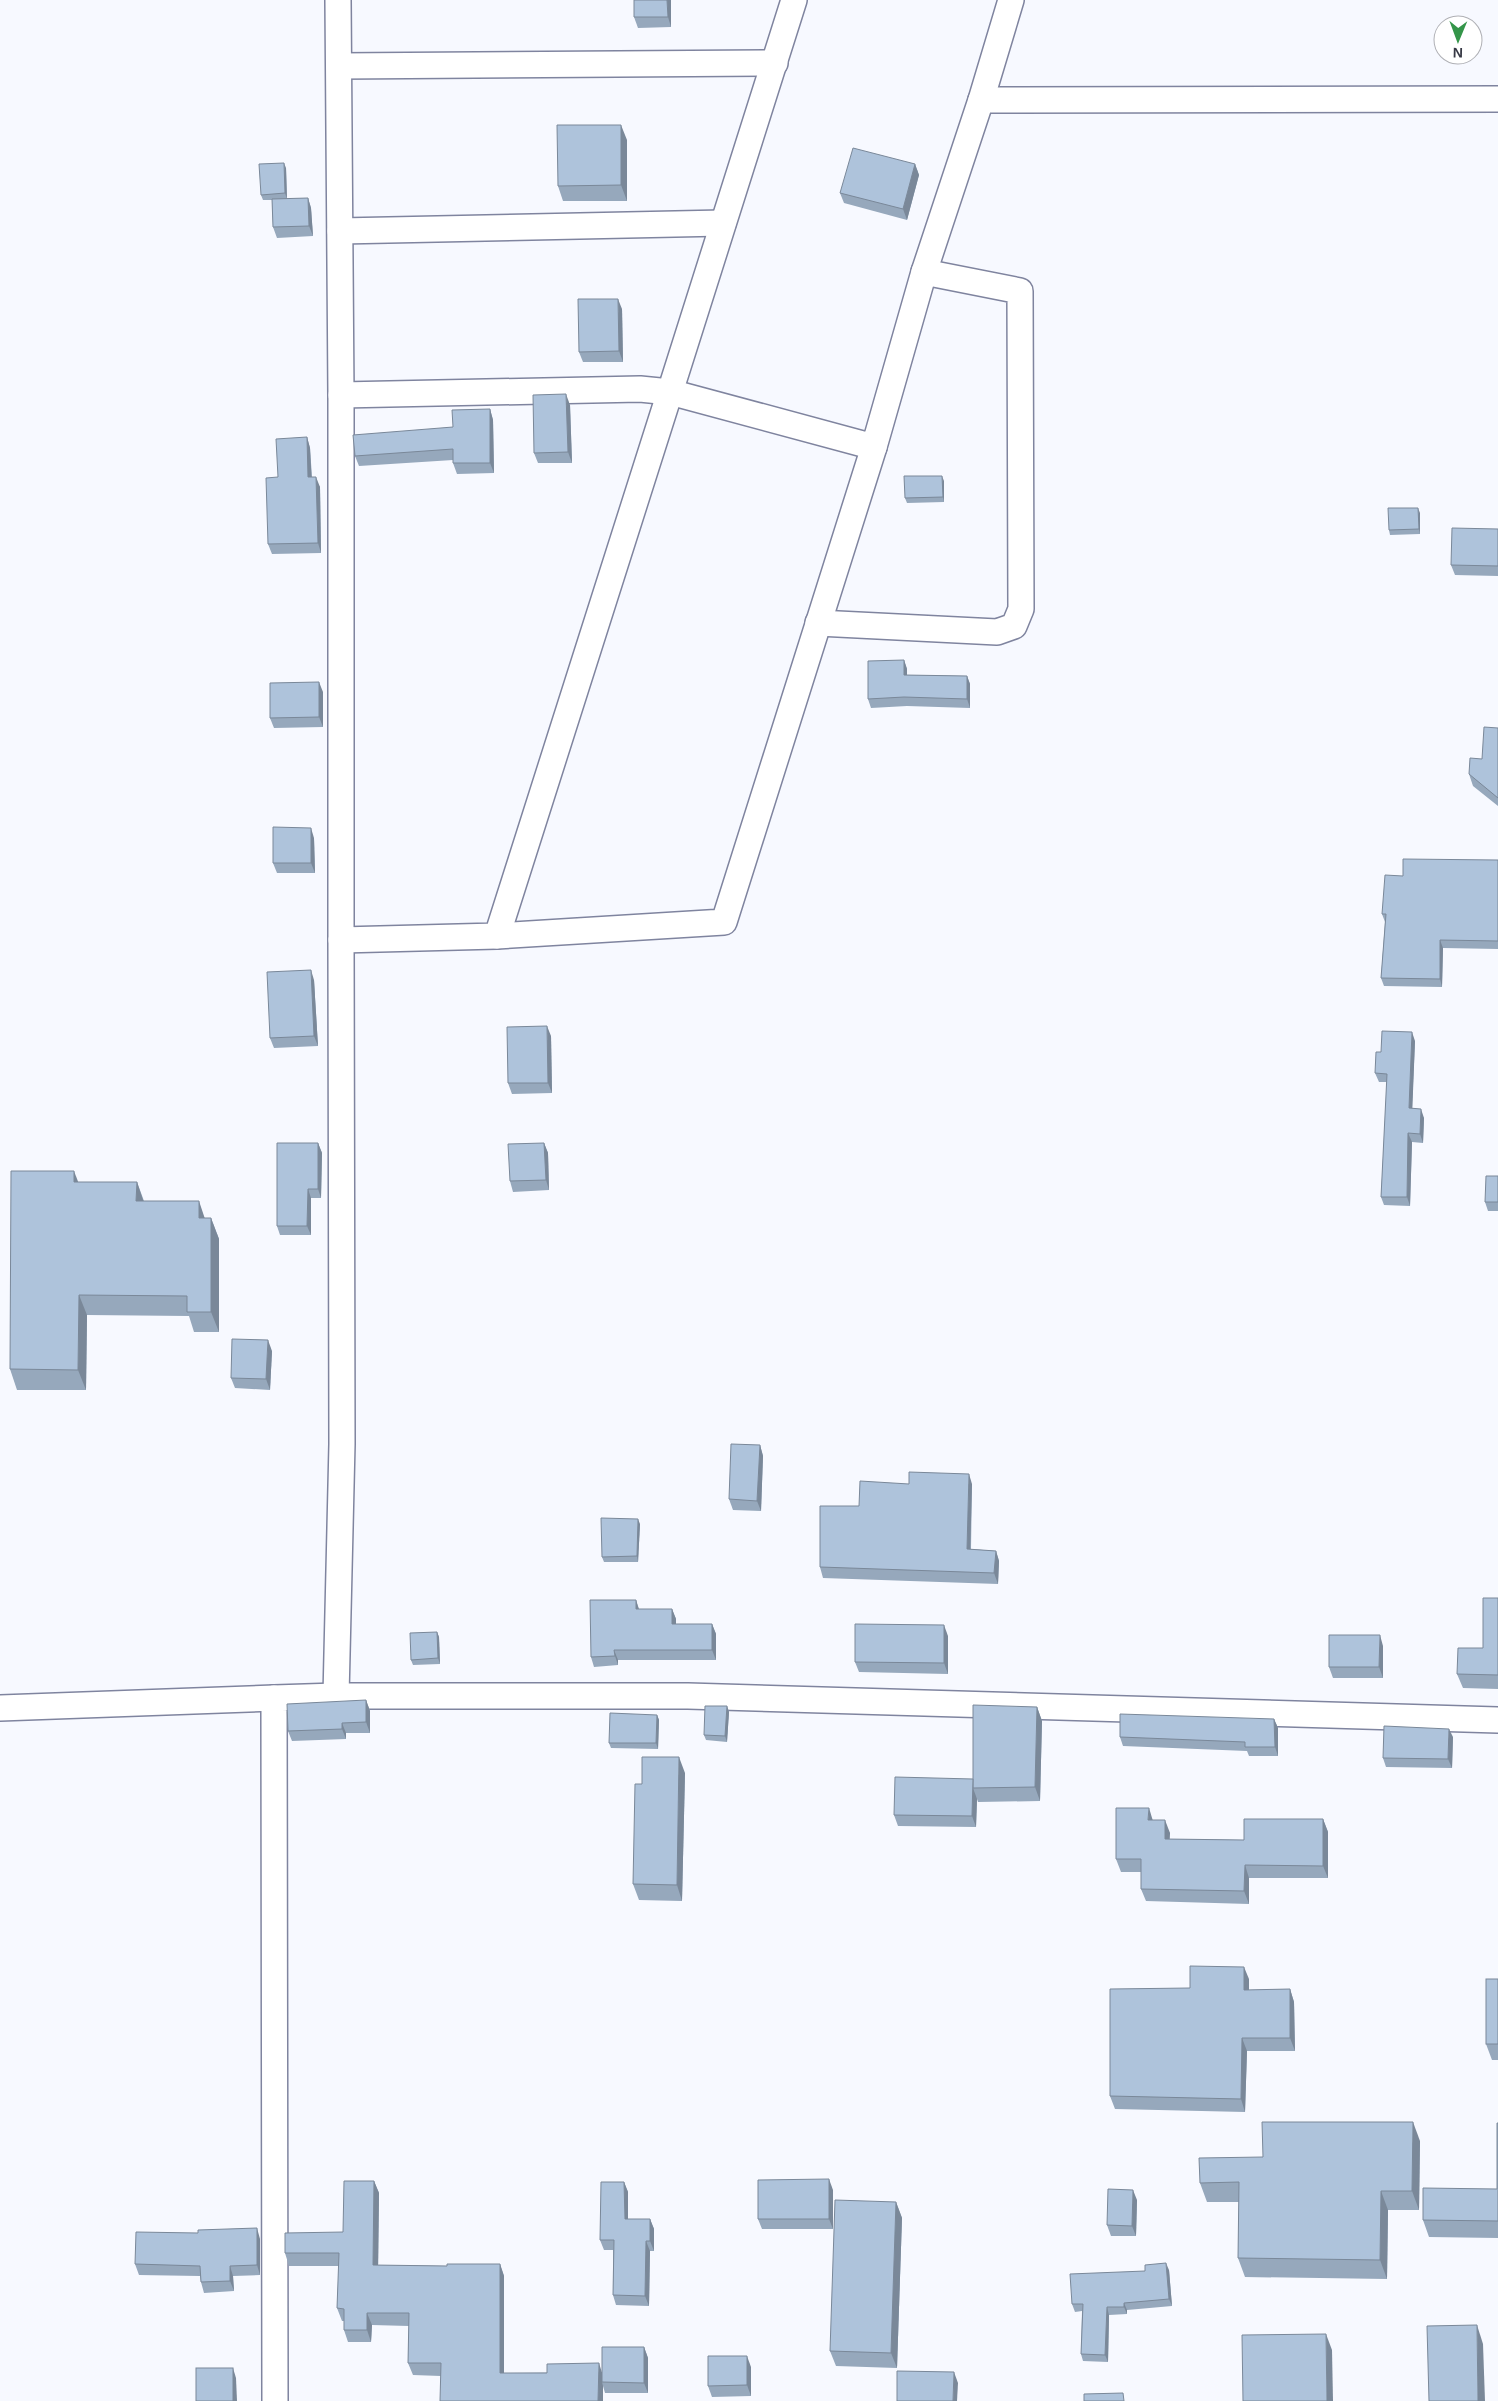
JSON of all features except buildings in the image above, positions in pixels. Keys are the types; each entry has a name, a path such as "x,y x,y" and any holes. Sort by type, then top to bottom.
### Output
{"street":[{"path":"336,1696 342,1444 341,395 338,0"},
{"path":"497,936 794,0"},
{"path":"341,940 497,936 724,922 874,447 924,272 981,100 1011,0"},
{"path":"340,66 775,63"},
{"path":"981,100 1498,99"},
{"path":"340,231 723,223"},
{"path":"818,623 997,632 1014,626 1021,609 1020,291 924,272"},
{"path":"341,395 640,388 670,392 874,447"},
{"path":"0,1708 336,1696 688,1696 1498,1720"},
{"path":"274,1698 275,2401"}]}
